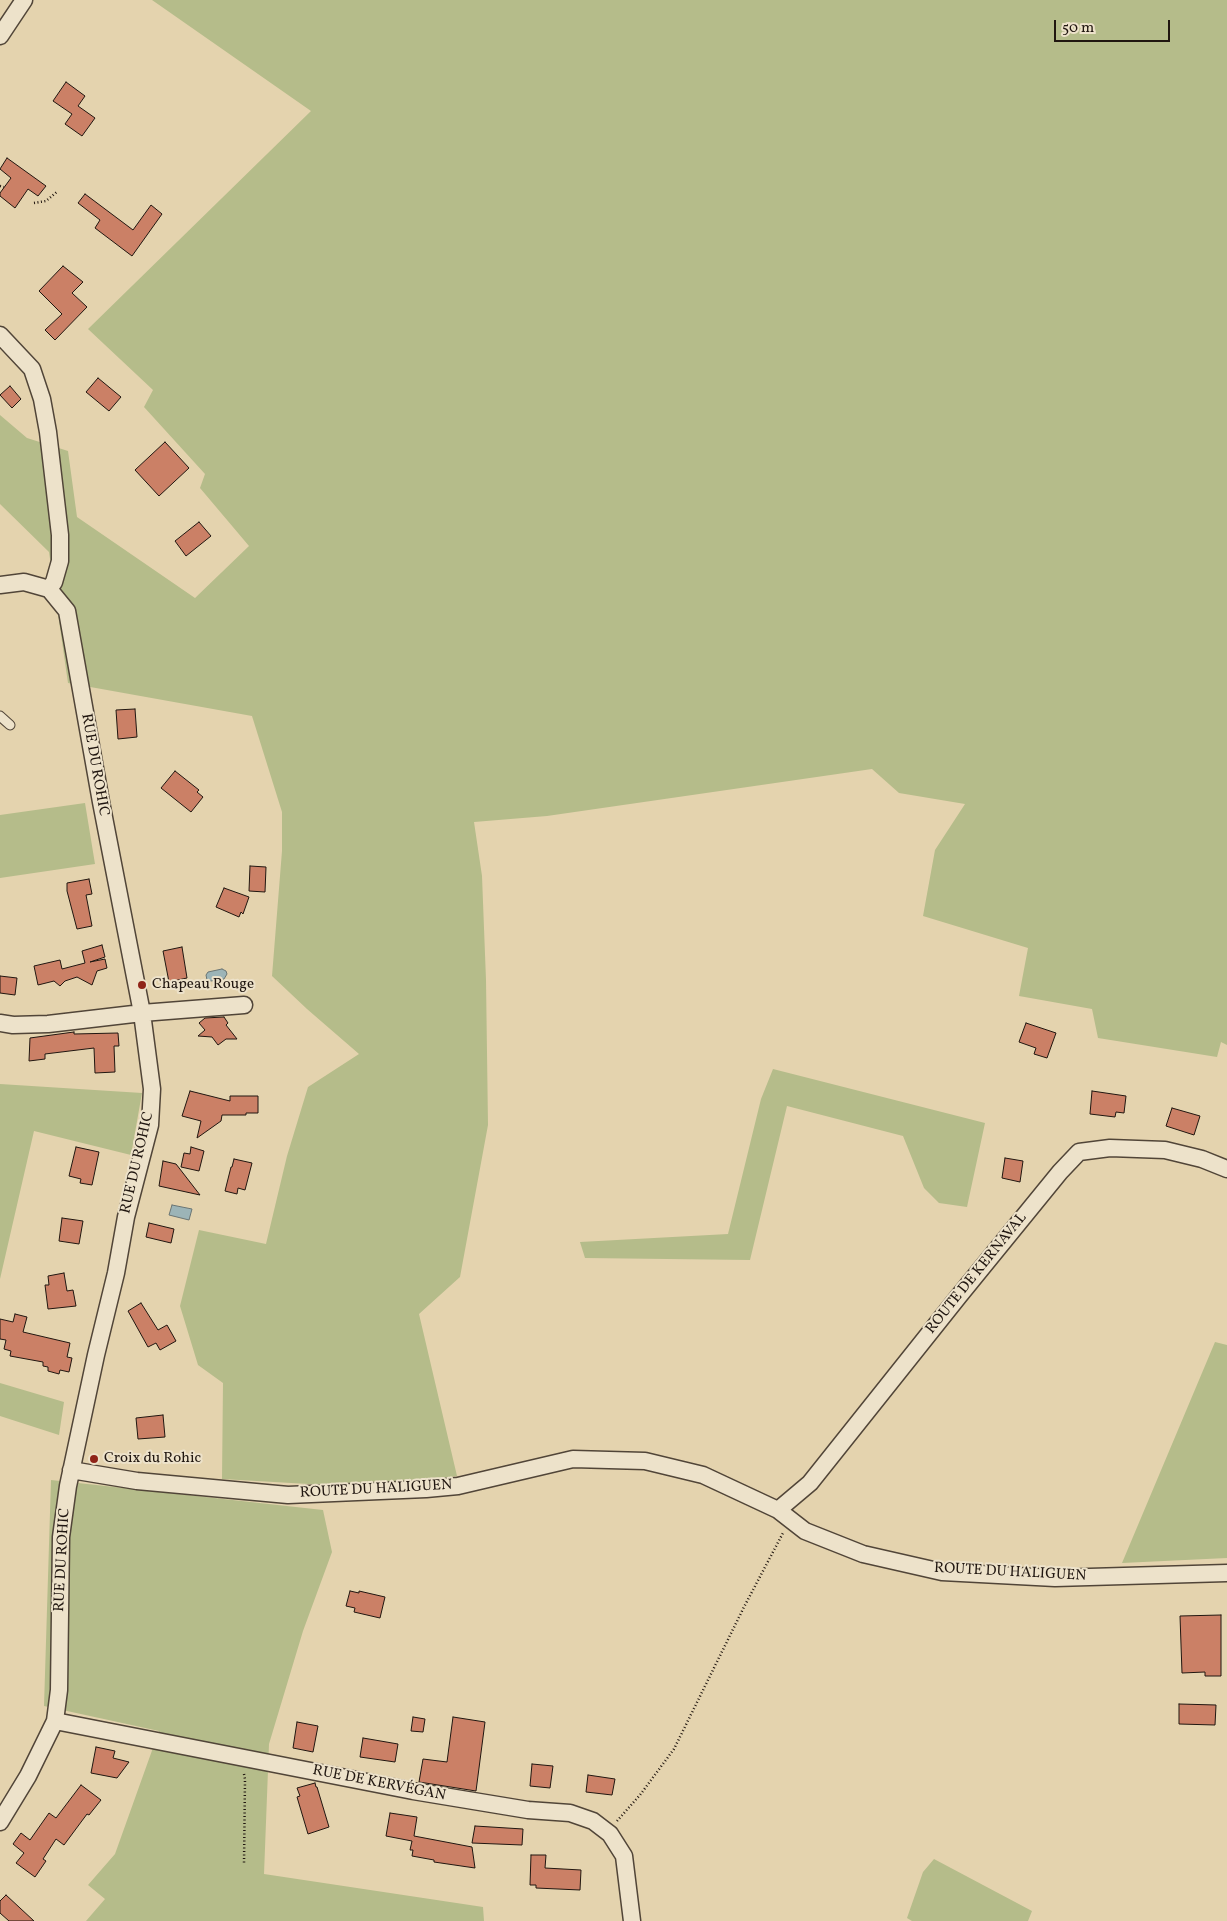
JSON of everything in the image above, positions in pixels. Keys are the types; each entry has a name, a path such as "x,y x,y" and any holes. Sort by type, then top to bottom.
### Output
{"street":[{"path":"0,36 24,0"},
{"path":"0,335 32,369 42,399 48,432 60,535 60,561 54,582 48,589 24,582 0,585"},
{"name":"RUE DU ROHIC","path":"0,1822 28,1776 55,1721 59,1690 61,1537 70,1470 103,1321 116,1273 126,1217 150,1125 152,1089 142,1013 101,802 67,611 48,589"},
{"path":"0,1023 13,1025 48,1024 142,1013 244,1005"},
{"name":"ROUTE DE KERNAVAL","path":"784,1514 965,1288 1060,1172 1079,1152 1110,1148 1166,1150 1202,1159 1227,1169"},
{"name":"ROUTE DU HALIGUEN","path":"70,1470 136,1481 288,1495 458,1486 572,1459 645,1461 704,1475 784,1514 805,1531 862,1554 942,1572 1055,1578 1227,1573"},
{"name":"RUE DE KERVÉGAN","path":"55,1721 438,1795 528,1810 570,1813 593,1821 607,1832 619,1846 624,1856 632,1921"}],"lane":[{"path":"0,716 10,724"}],"path":[{"path":"0,186 4,187"},
{"path":"34,203 46,201 58,191"},
{"path":"607,1832 640,1795 674,1749 744,1607 784,1514"},
{"path":"240,1758 245,1780 244,1864"}],"green space":[{"path":"152,0 1227,0 1227,1045 1221,1042 1217,1057 1098,1038 1092,1009 1019,996 1028,948 923,916 935,850 965,804 899,793 872,769 547,816 474,822 482,876 488,1125 460,1277 419,1314 457,1476 422,1481 326,1485 222,1479 223,1383 198,1365 180,1306 199,1230 266,1244 287,1156 308,1087 359,1054 272,976 282,851 282,812 252,716 68,683 49,552 0,504 0,415 27,438 68,451 77,517 195,598 249,546 200,488 205,474 144,407 153,390 88,329 311,111"},
{"path":"85,803 95,864 0,878 0,815"},
{"path":"773,1069 985,1123 967,1207 939,1203 924,1188 903,1136 787,1106 750,1260 585,1258 580,1242 728,1234 761,1099"},
{"path":"0,1084 142,1093 131,1155 34,1131 0,1279"},
{"path":"1215,1342 1227,1345 1227,1558 1122,1563"},
{"path":"0,1383 64,1402 59,1435 0,1416"},
{"path":"51,1480 323,1510 332,1552 303,1631 269,1744 264,1874 483,1907 484,1921 86,1921 105,1899 88,1885 115,1854 159,1731 44,1706"},
{"path":"934,1859 1032,1911 1028,1921 912,1921 907,1918 923,1872"}],"water":[{"path":"222,969 227,974 224,979 207,980 206,975 208,972"},
{"path":"172,1205 192,1209 189,1220 169,1215"}],"building":[{"path":"66,82 85,96 78,106 95,118 82,136 65,124 72,114 53,101"},
{"path":"7,158 46,186 38,196 28,189 15,208 0,196 0,193 11,178 0,169"},
{"path":"85,194 133,230 151,205 162,214 132,256 95,228 100,220 78,203"},
{"path":"63,266 83,282 72,293 87,307 55,340 45,330 62,314 39,291"},
{"path":"98,378 121,397 109,411 86,392"},
{"path":"10,386 21,399 12,408 0,395"},
{"path":"165,442 189,468 159,496 135,470"},
{"path":"199,522 211,536 186,556 175,541"},
{"path":"135,709 137,737 118,739 116,710"},
{"path":"175,771 199,790 197,792 203,797 191,812 161,788"},
{"path":"250,866 266,867 265,892 249,891"},
{"path":"89,879 92,894 86,895 92,926 77,929 67,891 67,883"},
{"path":"224,888 249,897 243,914 241,912 239,917 216,907"},
{"path":"102,945 105,957 90,962 105,959 107,968 97,971 92,985 77,977 65,981 60,986 54,981 38,985 34,966 60,960 62,969 85,963 82,951"},
{"path":"182,947 187,978 169,982 163,951"},
{"path":"0,976 17,978 15,995 0,993"},
{"path":"224,1017 228,1023 226,1025 237,1039 226,1039 218,1045 212,1037 198,1036 205,1030 199,1023 205,1018"},
{"path":"1026,1023 1056,1033 1047,1058 1034,1054 1036,1048 1019,1042"},
{"path":"74,1032 74,1034 118,1033 119,1046 114,1046 115,1072 95,1073 94,1048 45,1054 45,1059 29,1061 30,1038"},
{"path":"190,1091 230,1101 230,1096 258,1096 258,1113 222,1115 221,1121 197,1138 201,1121 182,1116"},
{"path":"1092,1091 1126,1096 1124,1113 1116,1112 1115,1117 1090,1114"},
{"path":"1172,1108 1200,1116 1194,1135 1166,1126"},
{"path":"76,1147 99,1152 92,1185 80,1183 81,1179 69,1176"},
{"path":"191,1147 204,1151 199,1171 181,1167 184,1153 190,1154"},
{"path":"1005,1158 1023,1161 1020,1182 1002,1178"},
{"path":"234,1159 252,1163 245,1190 238,1188 237,1194 225,1191"},
{"path":"163,1161 176,1164 200,1195 159,1186"},
{"path":"62,1218 83,1221 79,1244 59,1241"},
{"path":"149,1223 174,1229 171,1243 146,1237"},
{"path":"64,1273 67,1291 73,1290 76,1306 48,1309 45,1285 49,1285 48,1276"},
{"path":"141,1303 158,1330 167,1325 176,1341 160,1350 156,1343 148,1347 128,1311"},
{"path":"15,1314 27,1317 23,1332 70,1343 67,1357 72,1358 69,1372 60,1370 59,1374 48,1371 48,1367 43,1366 43,1362 10,1356 11,1351 4,1349 6,1340 0,1339 0,1319 13,1322"},
{"path":"163,1415 165,1437 138,1439 136,1418"},
{"path":"350,1591 359,1593 359,1591 385,1597 380,1618 354,1612 355,1608 346,1606"},
{"path":"1221,1615 1221,1676 1205,1676 1205,1672 1182,1673 1180,1616"},
{"path":"1179,1704 1216,1705 1215,1725 1179,1724"},
{"path":"413,1717 425,1719 423,1732 411,1731"},
{"path":"453,1717 485,1722 476,1791 419,1782 423,1759 447,1762"},
{"path":"297,1722 318,1726 313,1752 293,1748"},
{"path":"363,1738 398,1744 395,1762 360,1757"},
{"path":"96,1747 115,1751 113,1758 129,1762 117,1778 91,1773"},
{"path":"532,1764 553,1766 550,1788 530,1786"},
{"path":"588,1775 615,1779 612,1795 586,1792"},
{"path":"315,1783 329,1827 308,1834 297,1797 300,1796 297,1788"},
{"path":"81,1785 101,1800 89,1815 87,1814 64,1845 56,1839 43,1859 46,1861 35,1877 16,1863 24,1853 13,1844 21,1833 30,1840 49,1813 56,1818"},
{"path":"390,1813 417,1817 414,1836 472,1847 475,1868 434,1862 434,1860 412,1856 413,1850 410,1850 412,1841 386,1836"},
{"path":"475,1826 523,1829 522,1845 472,1843"},
{"path":"531,1855 546,1855 545,1868 581,1870 580,1890 536,1888 536,1885 530,1885"},
{"path":"6,1895 34,1921 9,1921 0,1913 0,1901"}],"place":[{"name":"Chapeau Rouge","path":"142,985"},
{"name":"Croix du Rohic","path":"94,1459"}]}
